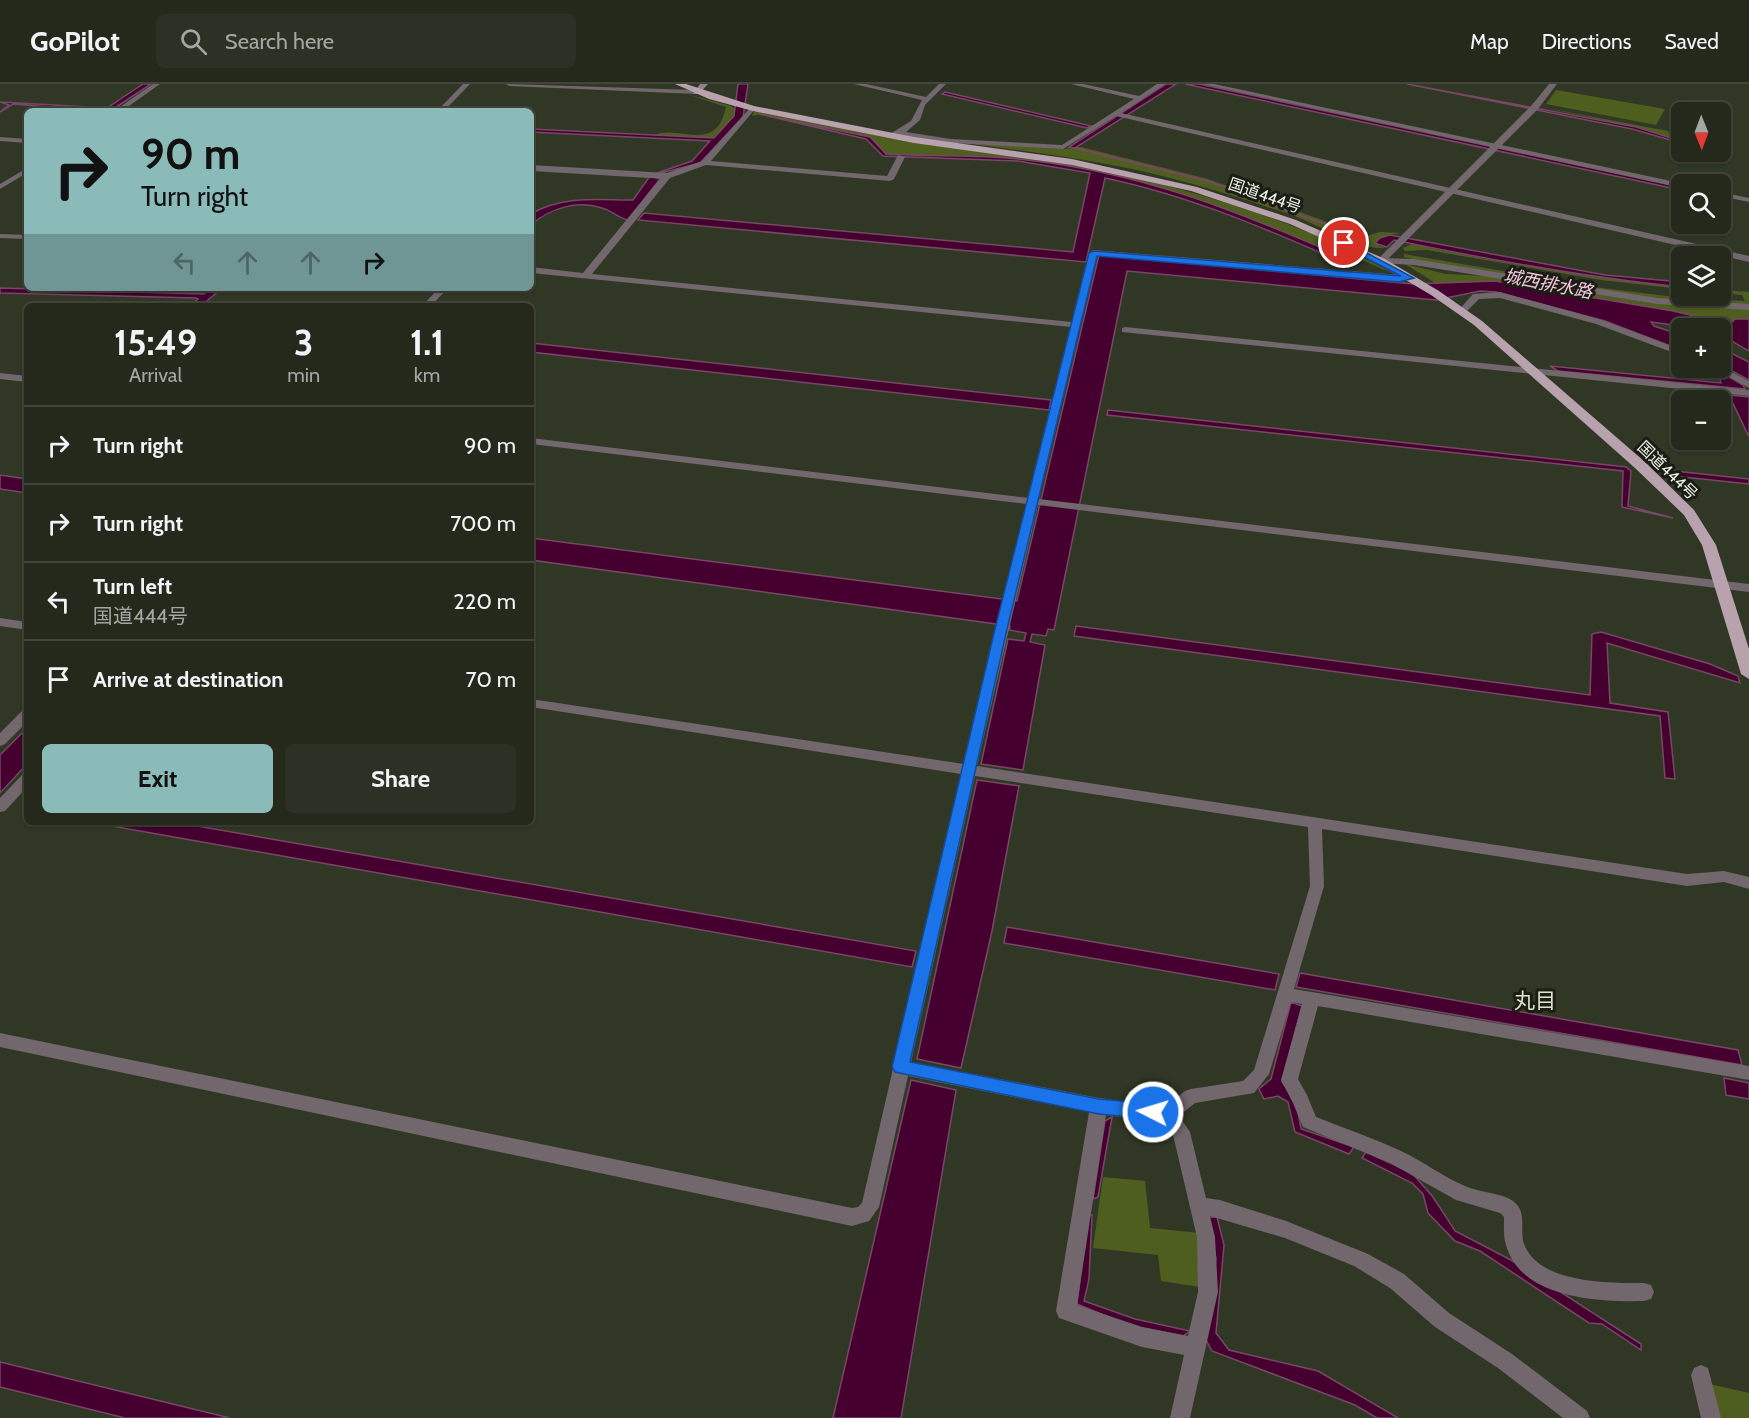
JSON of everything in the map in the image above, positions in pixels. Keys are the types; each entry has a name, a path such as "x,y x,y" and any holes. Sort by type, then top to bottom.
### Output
{"highway":[{"name":"国道444号","path":"680,84 725,102 753,108 895,134 1072,162 1194,189 1293,222 1381,261 1457,308 1534,371 1689,513 1709,545 1749,674"}],"main road":[{"path":"696,92 704,84"}],"street":[{"path":"121,108 158,84"},
{"path":"443,108 467,84"},
{"path":"509,84 696,92"},
{"path":"856,84 927,99"},
{"path":"895,134 914,124 927,99 943,84"},
{"path":"1074,84 1139,98"},
{"path":"895,134 951,141 1063,147 1162,84"},
{"path":"1205,84 1494,148 1671,184"},
{"path":"1381,261 1533,108 1553,84"},
{"path":"705,163 753,108"},
{"path":"1115,114 1749,259"},
{"path":"0,139 24,141"},
{"path":"534,168 667,176 705,163 890,179 901,157"},
{"path":"0,188 24,172"},
{"path":"585,276 667,176"},
{"path":"1731,196 1749,200"},
{"path":"0,236 24,237"},
{"path":"0,1040 852,1217 863,1215 870,1207 1001,629 1036,502 1094,253 1412,279"},
{"path":"1381,261 1414,262 1658,301 1749,307"},
{"path":"534,270 1076,325"},
{"path":"429,303 441,291"},
{"path":"1457,308 1476,296 1500,295 1599,322 1671,349"},
{"path":"1125,330 1743,390"},
{"path":"0,376 24,379"},
{"path":"1729,378 1743,390"},
{"path":"534,441 1749,588"},
{"path":"0,622 24,626"},
{"path":"534,703 1687,880 1705,880 1722,875 1749,882"},
{"path":"0,741 24,717"},
{"path":"0,807 24,781"},
{"path":"1168,1115 1191,1096 1248,1088 1261,1074 1317,886 1315,824"},
{"path":"1285,994 1749,1073"},
{"path":"1312,998 1289,1080 1301,1100 1309,1122 1396,1157 1462,1194 1505,1206 1513,1213 1516,1249 1529,1265 1563,1285 1599,1293 1644,1292"},
{"path":"901,1067 1099,1106 1168,1115 1181,1132 1206,1237 1208,1292 1180,1418"},
{"path":"1099,1106 1066,1311 1142,1337 1194,1347"},
{"path":"1200,1206 1220,1209 1286,1230 1361,1260 1397,1281 1442,1320 1505,1362 1580,1418"},
{"path":"1701,1375 1711,1418"}],"green space":[{"path":"1556,90 1665,109 1656,125 1546,104"},
{"path":"687,94 731,106 735,109 734,116 714,138 655,135 665,133 706,134 714,130 721,122 726,107"},
{"path":"1541,107 1668,131 1671,138 1636,127"},
{"path":"755,110 1088,168 1194,193 1296,227 1347,249 1396,275 1353,256 1343,257 1224,209 1144,183 1062,165 1018,159 886,154 870,137 760,114 752,116"},
{"path":"955,142 1063,149 1081,147 1208,179 1366,236 1380,232 1401,233 1390,235 1379,246 1387,247 1366,246 1289,214 1164,176 1080,159"},
{"path":"1412,244 1546,269 1671,286 1671,288 1601,280 1427,250 1405,251 1403,248"},
{"path":"1404,254 1602,288 1671,297 1671,300 1444,267 1404,257"},
{"path":"1405,264 1446,274 1486,276 1646,302 1671,304 1671,306 1749,309 1749,319 1735,319 1731,323 1731,318 1703,318 1495,281 1437,284"},
{"path":"1731,291 1749,292 1749,305 1731,304 1731,300 1745,301 1742,295 1731,294"},
{"path":"1103,1177 1145,1181 1150,1228 1200,1233 1200,1287 1161,1281 1158,1255 1093,1248"},
{"path":"1710,1384 1749,1393 1749,1418 1717,1418"}],"shaded area":[{"path":"143,84 151,84 116,107 133,108 107,108"},
{"path":"738,84 748,84 743,117 700,163 661,173 657,173 692,161 710,141 534,132 534,129 714,138 734,116"},
{"path":"1166,84 1176,84 1075,148 1069,147"},
{"path":"1185,84 1199,84 1671,185 1671,188"},
{"path":"1407,84 1636,127 1671,138 1671,140 1632,129"},
{"path":"945,92 1091,126 1087,128 942,94"},
{"path":"0,102 107,108 64,108 13,104 0,112 9,105"},
{"path":"759,114 870,137 886,154 1002,157 1104,173 1185,195 1343,257 1353,256 1361,260 1349,265 1199,204 1105,178 1086,262 638,220 644,213 1073,252 1090,173 1018,161 883,156 866,139"},
{"path":"650,176 660,179 628,220 605,209 574,205 555,210 534,222 534,212 568,201 633,200"},
{"path":"1390,235 1605,275 1671,281 1671,286 1537,267 1394,240 1387,247 1375,243 1380,238"},
{"path":"1099,255 1413,284 1495,281 1703,318 1671,318 1671,325 1651,322 1654,326 1671,332 1671,346 1605,321 1496,292 1480,291 1436,300 1127,271 1054,630 1048,629 1046,636 1032,634 1030,642 1045,645 1023,770 981,764 1008,639 1024,641 1026,633 1009,630 1010,626 534,560 534,538 1017,601"},
{"path":"0,288 24,289 24,291 204,294 208,291 218,291 204,303 194,303 198,299 196,298 0,293"},
{"path":"1735,319 1749,319 1749,351 1731,341 1731,323"},
{"path":"534,343 1051,400 1049,410 534,352"},
{"path":"1731,353 1749,362 1749,380 1731,370"},
{"path":"1550,366 1721,383 1720,378 1731,378 1743,385 1745,389 1558,371"},
{"path":"1731,395 1749,397 1749,437 1731,399"},
{"path":"1108,410 1626,467 1631,471 1628,506 1673,518 1622,507 1623,471 1107,415"},
{"path":"1665,470 1749,479 1749,484 1674,476"},
{"path":"0,475 24,479 24,493 0,489"},
{"path":"1076,626 1590,695 1592,634 1601,632 1710,664 1738,676 1740,683 1607,643 1610,703 1668,712 1675,779 1665,778 1660,716 1074,636"},
{"path":"24,731 24,767 0,793 0,755"},
{"path":"977,780 1019,786 992,931 961,1068 917,1059"},
{"path":"106,825 191,825 916,951 912,967"},
{"path":"1007,927 1279,974 1275,990 1004,943"},
{"path":"1300,973 1738,1050 1742,1065 1296,987"},
{"path":"1291,1002 1302,1006 1282,1082 1296,1100 1301,1129 1354,1147 1349,1154 1295,1132 1288,1102 1278,1096 1264,1099 1259,1089 1271,1079"},
{"path":"1724,1078 1749,1083 1749,1099 1726,1095"},
{"path":"911,1080 956,1090 901,1418 833,1418"},
{"path":"1112,1117 1098,1197 1093,1199 1105,1121"},
{"path":"1366,1152 1412,1173 1433,1197 1455,1231 1511,1260 1641,1344 1641,1350 1602,1324 1589,1323 1480,1251 1455,1241 1428,1213 1423,1194 1412,1183 1362,1158"},
{"path":"1088,1214 1092,1215 1089,1279 1084,1301 1135,1319 1190,1331 1183,1336 1128,1325 1077,1304"},
{"path":"1209,1217 1217,1217 1224,1245 1216,1333 1229,1350 1318,1371 1398,1418 1377,1418 1355,1405 1212,1351 1205,1338 1216,1259"},
{"path":"0,1362 230,1418 125,1418 0,1387"}],"waterway":[{"path":"1075,148 1207,181 1363,238"}],"district":[{"name":"丸目","path":"1535,1001"}],"route":[{"path":"1153,1112 1099,1106 901,1067 1001,629 1094,253 1399,279 1410,278 1344,243"}],"water label":[{"name":"城西排水路","path":"1548,284"}]}
